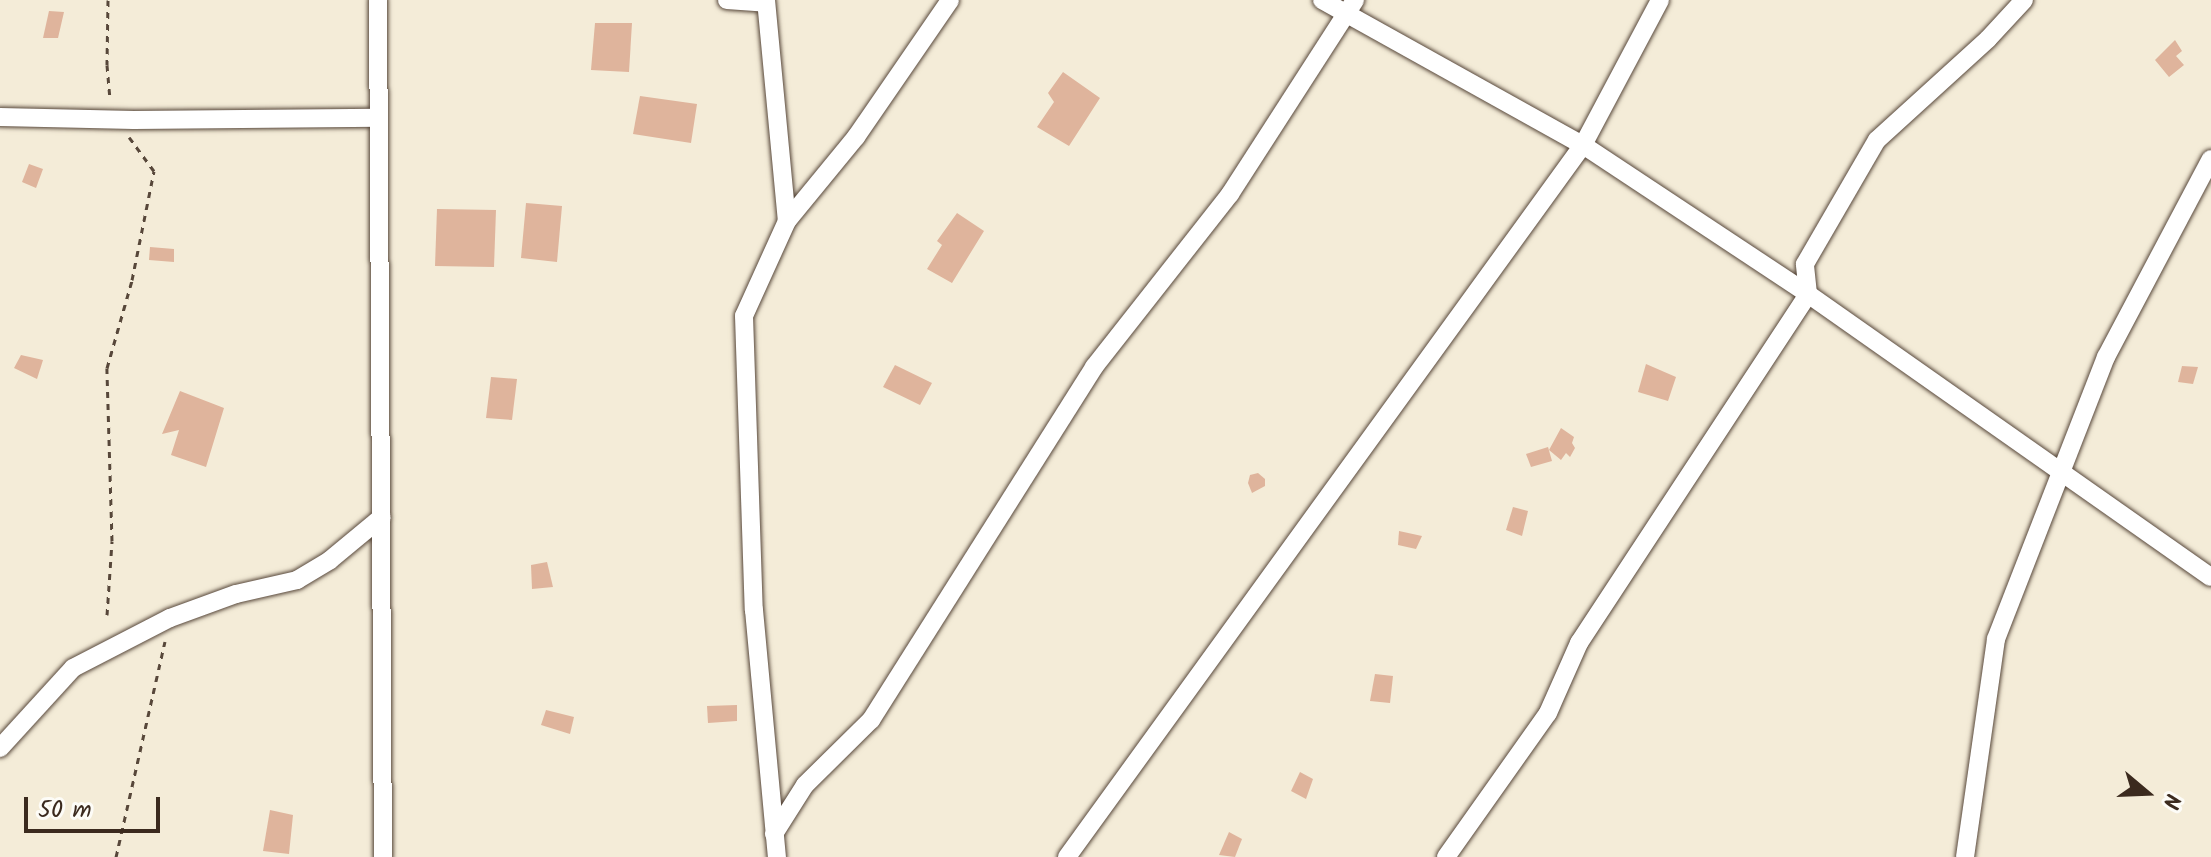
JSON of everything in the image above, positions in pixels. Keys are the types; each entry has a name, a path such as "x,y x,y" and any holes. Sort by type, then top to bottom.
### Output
{"street":[{"path":"378,0 383,857"},
{"path":"727,0 766,1 787,221"},
{"path":"777,857 754,610 744,316 787,221 856,137 950,0"},
{"path":"1322,0 1350,8 1583,145 1808,294 2211,577"},
{"path":"1067,857 1583,145 1660,0"},
{"path":"1446,857 1548,713 1579,643 1808,294 1805,264 1877,140 1988,39 2024,0"},
{"path":"774,834 805,785 871,720 1094,367 1230,194 1350,8"},
{"path":"0,117 379,118"},
{"path":"1965,857 1996,639 2106,357 2211,159"},
{"path":"0,748 73,668 170,618 236,594 297,580 330,560 382,517"}],"path":[{"path":"107,615 112,541 107,368 132,280 154,171 112,119 107,65 108,0"},
{"path":"116,857 170,618"}],"building":[{"path":"49,11 64,12 58,38 43,38"},
{"path":"595,23 632,23 629,72 591,70"},
{"path":"2175,40 2182,51 2176,56 2184,65 2169,77 2155,60"},
{"path":"1063,72 1100,98 1069,146 1037,127 1054,102 1048,93"},
{"path":"640,96 697,104 691,143 633,134"},
{"path":"29,164 43,169 36,188 22,182"},
{"path":"526,203 562,206 557,262 521,258"},
{"path":"437,209 496,210 494,267 435,266"},
{"path":"957,213 984,231 952,283 927,269 942,245 937,241"},
{"path":"150,247 174,249 174,262 149,260"},
{"path":"21,355 43,360 37,379 14,368"},
{"path":"1646,364 1676,377 1668,401 1638,392"},
{"path":"895,365 932,383 920,405 883,387"},
{"path":"2182,366 2198,367 2193,384 2178,382"},
{"path":"491,377 517,379 512,420 486,418"},
{"path":"180,391 224,408 206,467 171,455 179,430 162,434"},
{"path":"1561,428 1574,437 1572,443 1575,448 1570,457 1566,453 1561,460 1549,450"},
{"path":"1548,447 1552,461 1531,467 1526,454"},
{"path":"1258,473 1265,479 1265,486 1252,493 1248,483 1250,475"},
{"path":"1513,507 1528,511 1522,536 1506,530"},
{"path":"1399,531 1422,536 1416,549 1398,545"},
{"path":"547,562 553,587 532,589 531,565"},
{"path":"1375,674 1393,676 1390,703 1370,701"},
{"path":"737,705 737,721 708,723 707,706"},
{"path":"546,710 574,717 570,734 541,725"},
{"path":"1300,772 1313,779 1306,799 1291,791"},
{"path":"270,810 293,815 289,854 263,851"},
{"path":"1229,832 1242,839 1235,857 1219,855"}]}
